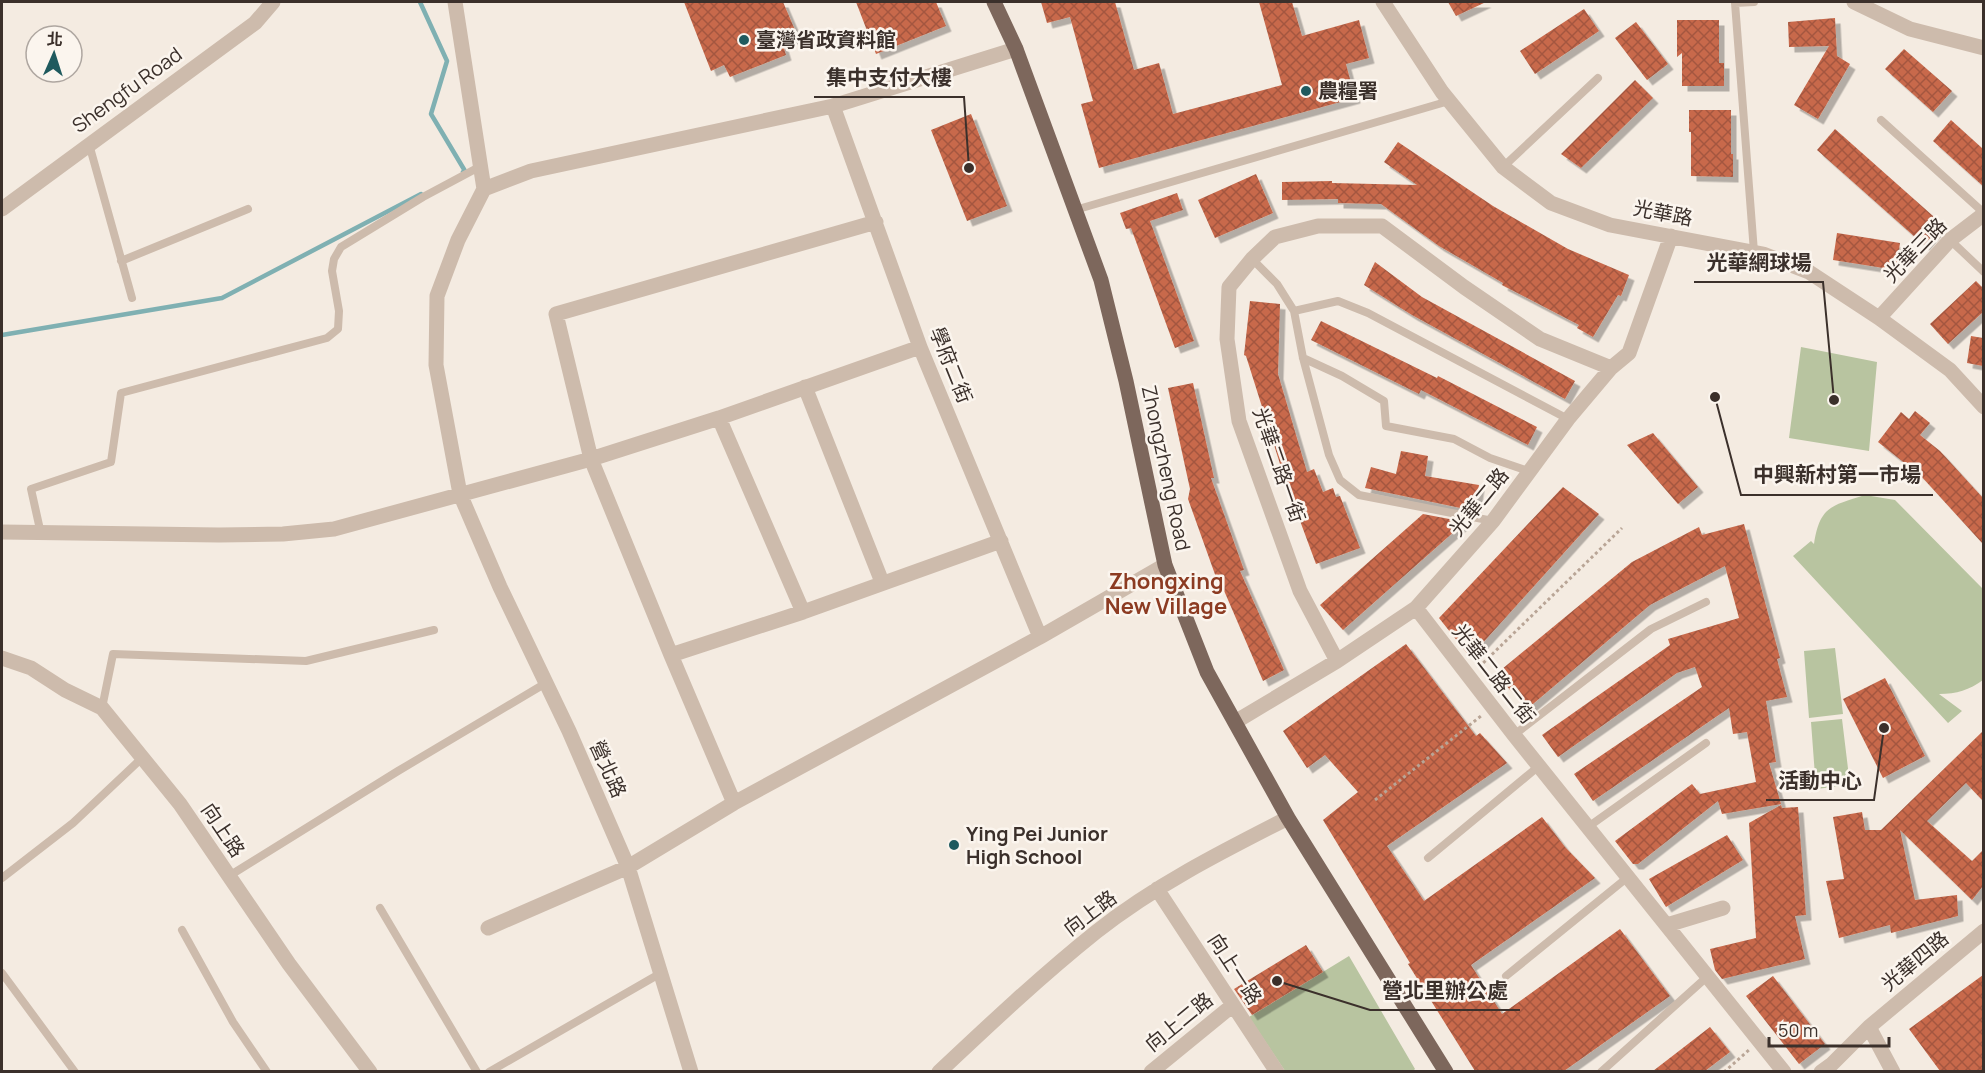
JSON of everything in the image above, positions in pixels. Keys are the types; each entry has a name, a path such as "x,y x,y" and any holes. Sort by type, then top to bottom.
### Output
{"main road":[{"name":"Zhongzheng Road","path":"994,2 1016,49 1101,280 1126,381 1165,565 1207,672 1288,818 1446,1071"}],"street":[{"name":"Shengfu Road","path":"2,209 255,23 273,2"},
{"path":"455,2 484,189 531,171 833,106 1016,49"},
{"name":"光華路","path":"1383,2 1449,101 1503,166 1551,203 1610,225 1763,254 1809,272 1879,318 1950,370 1983,407"},
{"path":"1854,2 1910,29 1983,48"},
{"name":"學府二街","path":"833,106 920,347 1040,637"},
{"name":"營北路","path":"484,189 458,240 437,296 436,365 460,494 628,867 691,1071"},
{"name":"光華三路","path":"1879,318 1950,240 1983,214"},
{"path":"734,803 591,459 556,314 876,222"},
{"name":"光華二路一街","path":"1337,661 1300,591 1239,421 1227,339 1229,287 1252,259 1275,237 1286,234 1318,226 1382,226 1464,287 1540,339 1611,368"},
{"name":"光華二路","path":"1235,722 1337,661 1416,608 1493,521 1568,419 1611,368 1629,353 1671,236"},
{"path":"2,532 219,536 334,529 591,459 719,418 920,347"},
{"path":"805,387 882,582"},
{"path":"719,418 803,612"},
{"path":"671,655 803,612 1001,541"},
{"path":"488,928 628,867 734,803 1040,637 1165,565"},
{"name":"光華二路二街","path":"1416,608 1514,735 1784,1071"},
{"name":"向上路","path":"2,658 31,668 65,690 102,708 180,804 290,964 370,1071"},
{"name":"向上路","path":"939,1071 990,1023 1088,939 1157,889 1209,858 1288,818"},
{"name":"向上一路","path":"1157,889 1277,1071"},
{"path":"1667,925 1723,908"},
{"name":"光華四路","path":"1829,1069 1869,1027 1983,931"},
{"name":"向上二路","path":"1150,1071 1233,1005"},
{"path":"1869,1027 1893,1071"}],"lane":[{"path":"1754,2 1735,3 1754,252"},
{"path":"1503,166 1598,78"},
{"path":"1075,210 1449,101"},
{"path":"1881,120 1983,214"},
{"path":"89,144 132,298"},
{"path":"41,534 31,489 111,462 121,393 327,338 338,329 339,311 332,271 334,259 341,247 423,197 481,166"},
{"path":"121,261 248,209"},
{"path":"1950,240 1983,273"},
{"path":"1252,259 1277,284 1294,310 1303,358 1329,455 1340,480 1359,495 1493,521"},
{"path":"1294,310 1338,301 1368,313 1568,419"},
{"path":"1303,358 1342,376 1384,401 1386,426 1454,439 1490,458 1531,472"},
{"path":"1514,735 1651,629 1706,602"},
{"path":"102,708 113,654 306,661 434,630"},
{"path":"229,876 546,683"},
{"path":"1588,827 1706,743"},
{"path":"2,878 73,823 142,758"},
{"path":"1428,858 1539,766"},
{"path":"1506,976 1628,877"},
{"path":"380,908 477,1071"},
{"path":"182,930 233,1022 267,1071"},
{"path":"2,973 75,1071"},
{"path":"489,1071 661,973"},
{"path":"1601,1071 1708,976"}],"path":[{"path":"1469,677 1622,528"},
{"path":"1375,800 1492,707"},
{"path":"1724,1071 1760,1041"}],"green space":[{"path":"1801,347 1877,362 1869,451 1789,438"},
{"path":"1865,495 1895,500 1983,589 1983,680 1962,691 1939,694 1962,711 1948,723 1793,556 1811,541 1814,544 1820,522 1829,509"},
{"path":"1835,648 1843,714 1809,718 1804,651"},
{"path":"1842,719 1850,785 1816,789 1811,722"},
{"path":"1349,956 1415,1069 1412,1072 1285,1071 1249,1017"}],"building":[{"name":"臺灣省政資料館","path":"684,2 783,2 798,37 782,42 786,55 730,77 724,65 711,71"},
{"name":"臺灣省政資料館","path":"856,2 936,2 946,26 876,54"},
{"name":"農糧署","path":"1041,2 1115,2 1134,70 1159,63 1173,114 1282,85 1259,2 1292,2 1302,36 1359,20 1369,58 1346,64 1355,98 1099,168 1081,104 1093,101 1070,17 1047,23"},
{"path":"1448,2 1486,2 1456,16"},
{"path":"1584,9 1599,31 1535,74 1520,51"},
{"path":"1835,18 1837,56 1850,64 1818,119 1794,105 1829,46 1789,47 1788,22"},
{"path":"1677,20 1719,20 1719,63 1724,63 1724,86 1682,86 1682,53 1677,57"},
{"path":"1636,22 1668,64 1647,80 1615,38"},
{"path":"1904,49 1952,91 1933,112 1885,69"},
{"path":"1635,80 1653,98 1581,168 1561,154"},
{"path":"1689,110 1731,110 1733,177 1691,176"},
{"path":"971,114 1007,206 967,221 931,130"},
{"path":"1951,120 1983,149 1983,186 1933,141"},
{"path":"1835,129 1942,224 1924,245 1817,150"},
{"path":"1398,142 1493,206 1568,249 1629,275 1621,296 1618,295 1593,337 1577,328 1579,325 1502,285 1503,283 1439,246 1381,204 1338,203 1338,199 1282,200 1282,182 1332,181 1332,183 1417,185 1384,162"},
{"path":"1256,174 1273,213 1215,238 1198,200"},
{"path":"1177,193 1183,210 1150,221 1194,341 1175,348 1131,228 1126,229 1120,213"},
{"path":"1837,233 1900,243 1896,270 1833,260"},
{"path":"1375,262 1422,297 1575,381 1565,399 1412,315 1364,285"},
{"path":"1976,281 1983,288 1983,312 1948,344 1930,324"},
{"path":"1250,301 1280,304 1278,374 1307,472 1314,469 1323,492 1333,488 1336,497 1340,496 1360,548 1316,564 1286,483 1244,355"},
{"path":"1321,321 1437,378 1438,376 1537,427 1528,445 1421,390 1419,394 1311,340"},
{"path":"1971,336 1983,338 1983,366 1967,363"},
{"path":"1193,383 1214,478 1211,478 1244,570 1240,571 1284,670 1263,681 1219,579 1217,580 1188,499 1190,489 1168,388"},
{"path":"1915,411 1930,423 1920,435 1940,451 1983,498 1983,544 1921,476 1878,442 1901,412 1909,419"},
{"path":"1653,433 1698,487 1678,504 1627,445"},
{"path":"1401,451 1428,456 1425,476 1479,485 1475,511 1365,488 1371,467 1396,474"},
{"path":"1563,487 1599,514 1470,657 1439,618"},
{"path":"1423,514 1465,522 1343,630 1320,605"},
{"path":"1744,524 1780,658 1777,659 1787,697 1766,701 1776,762 1769,763 1781,804 1722,814 1718,801 1638,864 1633,864 1615,841 1692,784 1700,794 1756,782 1747,732 1733,734 1729,708 1593,801 1574,774 1702,687 1695,667 1677,673 1558,757 1542,735 1670,645 1668,639 1739,618 1725,566 1650,605 1527,709 1496,674 1632,562 1699,527 1702,535"},
{"path":"1406,644 1476,736 1480,733 1507,763 1387,846 1424,901 1542,817 1565,847 1595,878 1471,965 1502,1014 1620,929 1670,996 1564,1071 1475,1071 1408,964 1410,963 1323,820 1358,792 1325,755 1307,768 1283,731"},
{"path":"1885,678 1925,756 1883,778 1843,699"},
{"path":"1983,731 1983,801 1966,783 1927,821 1972,861 1983,850 1983,886 1972,900 1900,830 1915,900 1957,895 1958,916 1891,933 1890,925 1839,938 1826,881 1844,879 1833,817 1862,812 1865,830 1881,830"},
{"path":"1781,805 1782,808 1798,807 1806,915 1795,916 1805,959 1722,979 1715,970 1710,949 1756,938 1749,823"},
{"path":"1727,835 1743,860 1666,907 1649,879"},
{"path":"1306,945 1323,972 1252,1015 1234,989"},
{"path":"1983,975 1983,1071 1940,1071 1909,1029"},
{"path":"1773,976 1825,1044 1799,1064 1746,996"},
{"path":"1710,1027 1730,1052 1705,1071 1653,1071"}],"waterway":[{"path":"420,2 447,61 431,114 465,171 463,172"},
{"path":"2,335 222,298 421,194"}],"place":[{"name":"臺灣省政資料館","path":"744,40"},
{"name":"農糧署","path":"1306,91"},
{"name":"集中支付大樓","path":"969,168"},
{"name":"中興新村第一市場","path":"1715,397"},
{"name":"光華網球場","path":"1834,400"},
{"name":"活動中心","path":"1884,728"},
{"name":"Ying Pei Junior High School","path":"954,845"},
{"name":"營北里辦公處","path":"1277,981"}],"district":[{"name":"Zhongxing New Village","path":"1166,594"}]}
